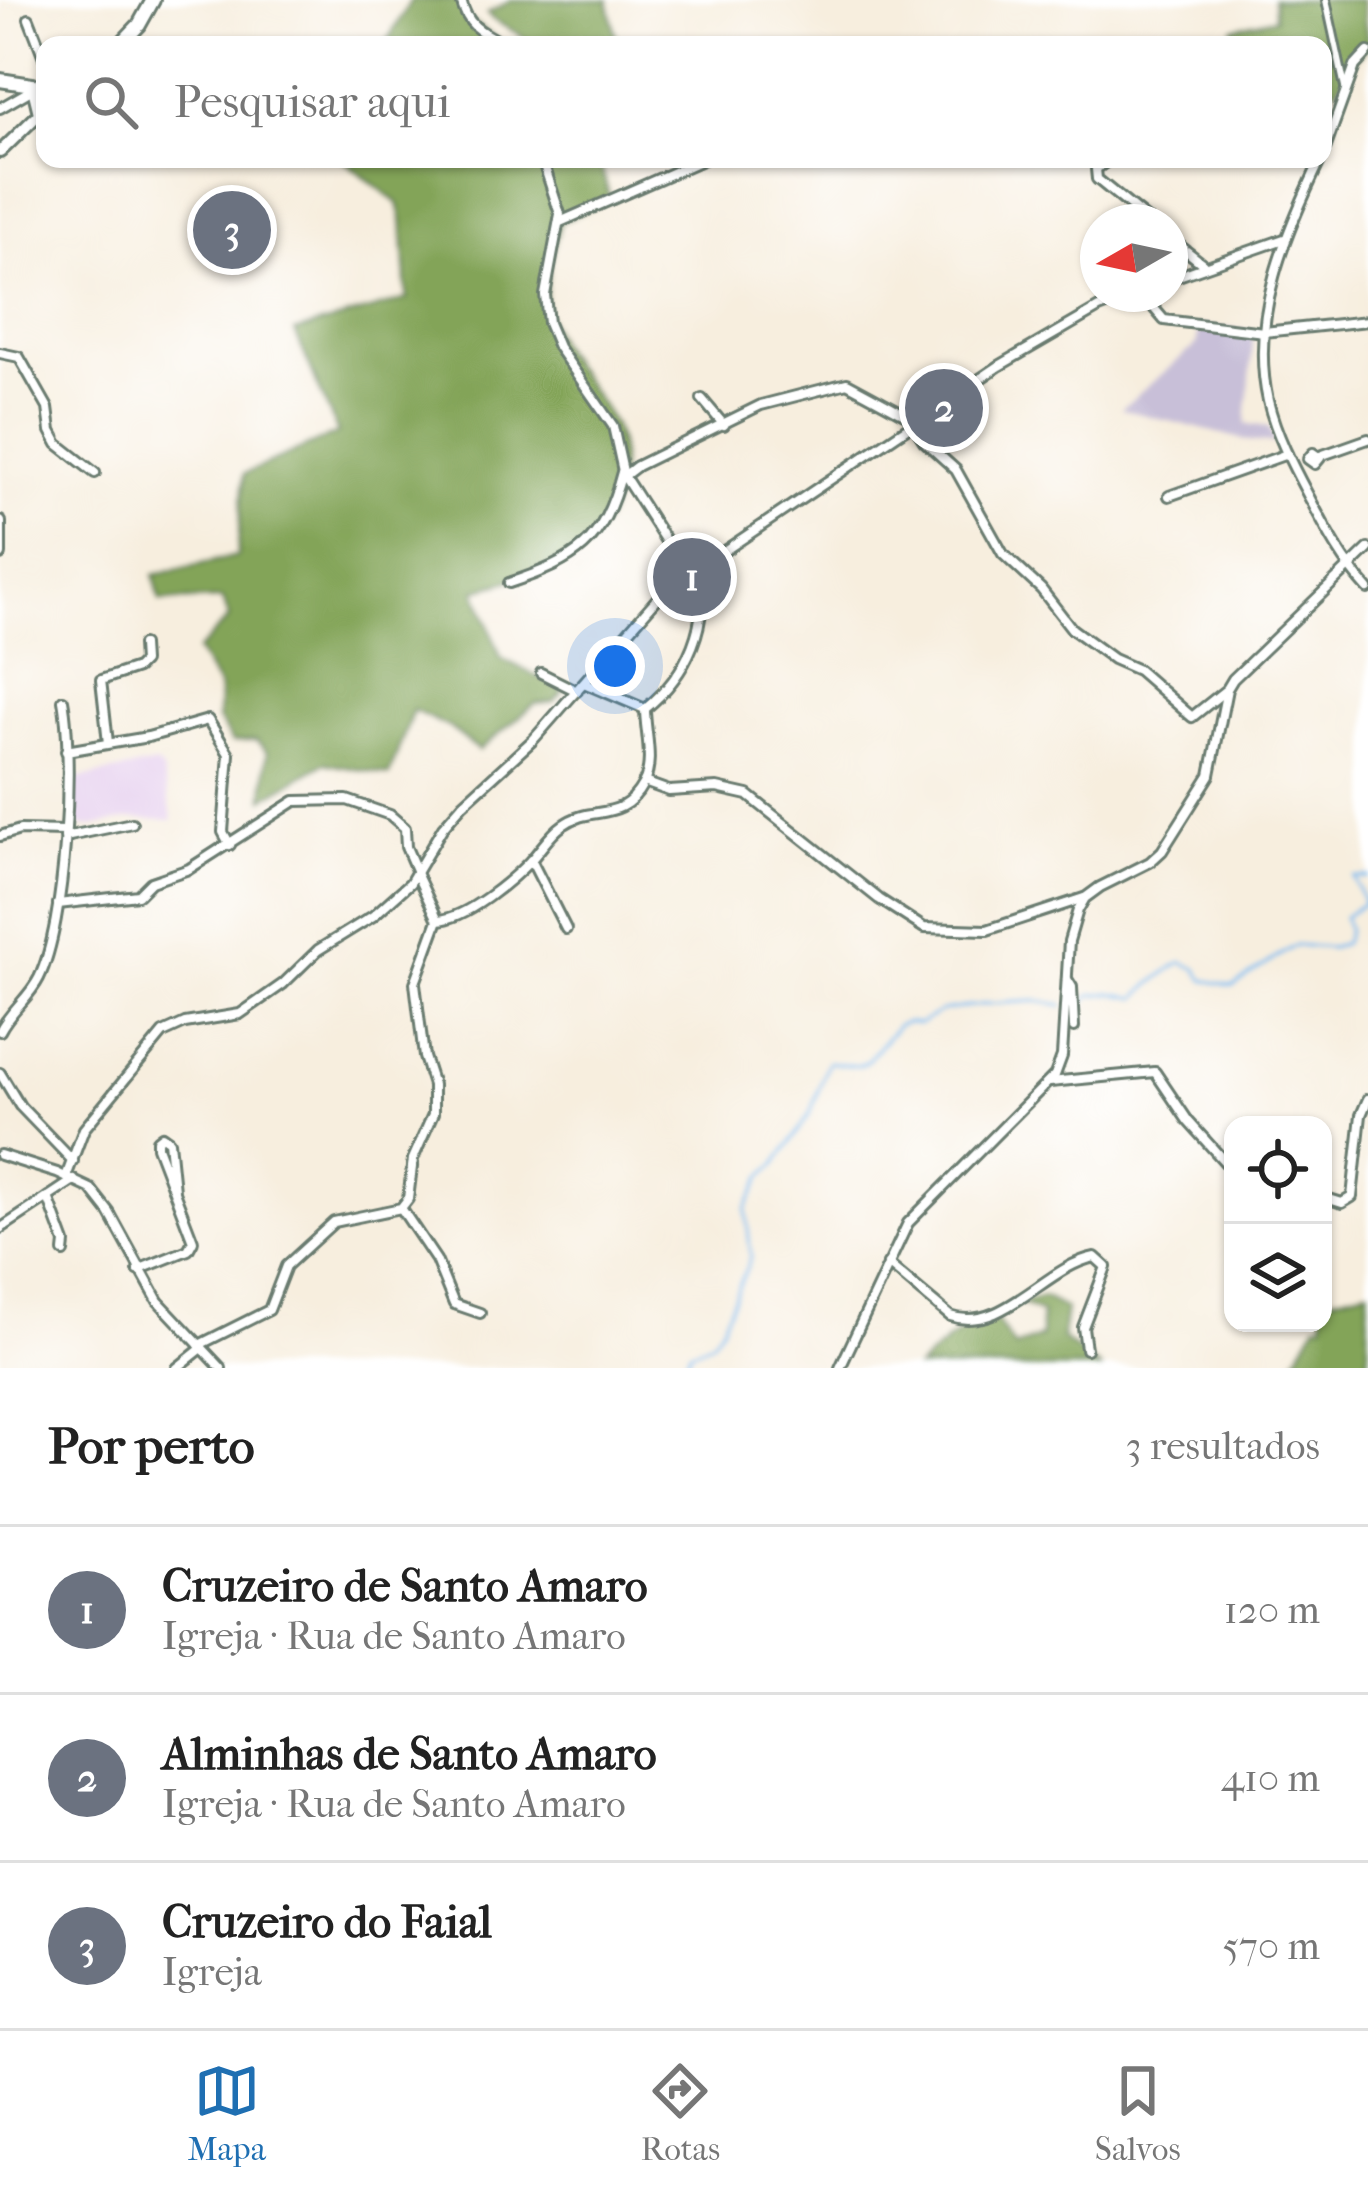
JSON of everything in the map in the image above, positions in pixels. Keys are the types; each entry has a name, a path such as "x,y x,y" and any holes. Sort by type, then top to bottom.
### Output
{"main road":[{"path":"129,36 149,2"},
{"path":"0,80 36,89"},
{"path":"0,152 36,116"},
{"path":"0,522 0,554"}],"street":[{"path":"461,0 465,17 488,36"},
{"path":"1326,0 1346,92"},
{"path":"29,19 36,37"},
{"path":"1332,130 1355,66 1368,52"},
{"path":"0,108 36,93"},
{"path":"546,168 560,221 544,295 547,320 568,363 613,426 623,474 701,601"},
{"path":"560,221 683,168"},
{"path":"1097,168 1096,178 1128,204"},
{"path":"1317,168 1283,239 1264,332 1268,401 1287,454 1348,568 1368,589"},
{"path":"1188,272 1283,239"},
{"path":"1188,252 1204,265"},
{"path":"0,1229 70,1178 84,1129 163,1033 185,1023 240,1014 410,883 463,803 533,740 630,627 684,576 912,423 1047,338 1101,312"},
{"path":"1155,312 1163,320 1264,332 1368,321"},
{"path":"0,353 19,357 48,408 58,444 95,473"},
{"path":"509,583 566,562 586,547 612,507 623,474 761,405 847,383 902,411 924,442 956,470 1003,554 1085,640 1138,670 1192,717 1227,689 1251,659 1368,549"},
{"path":"702,399 724,425"},
{"path":"1320,456 1368,439"},
{"path":"1169,496 1287,454"},
{"path":"438,920 462,915 531,860 560,826 624,806 644,782 649,765 645,710 691,654 701,623 697,568"},
{"path":"107,743 101,680 137,668 142,662 142,645"},
{"path":"541,673 645,710"},
{"path":"644,782 669,791 718,788 748,795 879,899 924,928 988,930 1085,898 1150,862 1173,835 1210,775 1227,689"},
{"path":"0,1031 39,977 58,904 65,834 63,700"},
{"path":"66,751 148,737 208,719 229,754 223,832 230,844"},
{"path":"58,904 138,895 157,879 189,869 295,802 347,800 403,824 416,871 438,920 415,983 424,1057 433,1085 433,1114 412,1159 408,1198 401,1208 334,1222 286,1266 269,1310 201,1346 177,1368"},
{"path":"0,836 20,830 65,834 132,823"},
{"path":"531,860 566,928"},
{"path":"840,1368 908,1223 1049,1082 1062,1056 1071,924 1085,898"},
{"path":"1067,977 1074,1027"},
{"path":"1049,1082 1150,1070 1161,1075 1188,1120 1224,1161"},
{"path":"0,1073 20,1106 73,1161"},
{"path":"1332,1200 1342,1203 1352,1197 1361,1115 1368,1099"},
{"path":"138,1270 191,1246 190,1230 174,1190 157,1147 162,1136 169,1141 174,1190"},
{"path":"0,1155 70,1178 99,1197 158,1301 221,1368"},
{"path":"48,1197 64,1252"},
{"path":"401,1208 436,1260 454,1304 480,1313"},
{"path":"888,1264 950,1316 962,1320 996,1312 1057,1272 1095,1257 1106,1267 1083,1327 1086,1349"}],"shaded area":[{"path":"1199,325 1254,331 1246,424 1269,427 1275,443 1253,442 1121,409 1197,344"},
{"path":"156,764 162,770 173,820 73,825 75,779"}],"green space":[{"path":"411,0 461,0 465,17 493,36 390,36"},
{"path":"511,0 608,0 616,36 521,36 487,14"},
{"path":"1273,0 1362,0 1368,46 1337,89 1332,88 1332,36 1233,36 1233,28 1275,18"},
{"path":"353,168 601,168 610,200 560,222 546,303 559,344 613,425 620,456 618,489 606,520 578,552 476,590 501,658 562,689 553,702 535,704 479,750 450,728 413,710 389,775 324,763 264,798 267,752 256,740 232,742 218,719 219,688 197,651 229,618 223,599 160,601 154,575 237,556 244,474 338,433 295,332 407,299 398,203"},
{"path":"1368,1289 1368,1368 1290,1368 1312,1332 1332,1332 1332,1297"},
{"path":"1043,1297 1066,1309 1062,1339 1100,1368 917,1368 953,1337 985,1323 997,1321 1015,1348 1041,1337 1041,1313 1020,1303"}],"waterway":[{"path":"1077,1005 1091,995 1137,998 1182,962 1197,969 1204,980 1233,986 1296,945 1331,948 1344,943 1348,930 1344,917 1364,903 1353,877 1368,877"},
{"path":"684,1368 690,1351 711,1342 721,1328 751,1257 746,1209 762,1177 810,1114 828,1062 865,1063 898,1025 919,1024 942,1011 1036,1001 1063,1005"}],"place":[{"name":"Cruzeiro do Faial","path":"232,230"},
{"name":"Alminhas de Santo Amaro","path":"944,408"},
{"name":"Cruzeiro de Santo Amaro","path":"692,577"}]}
